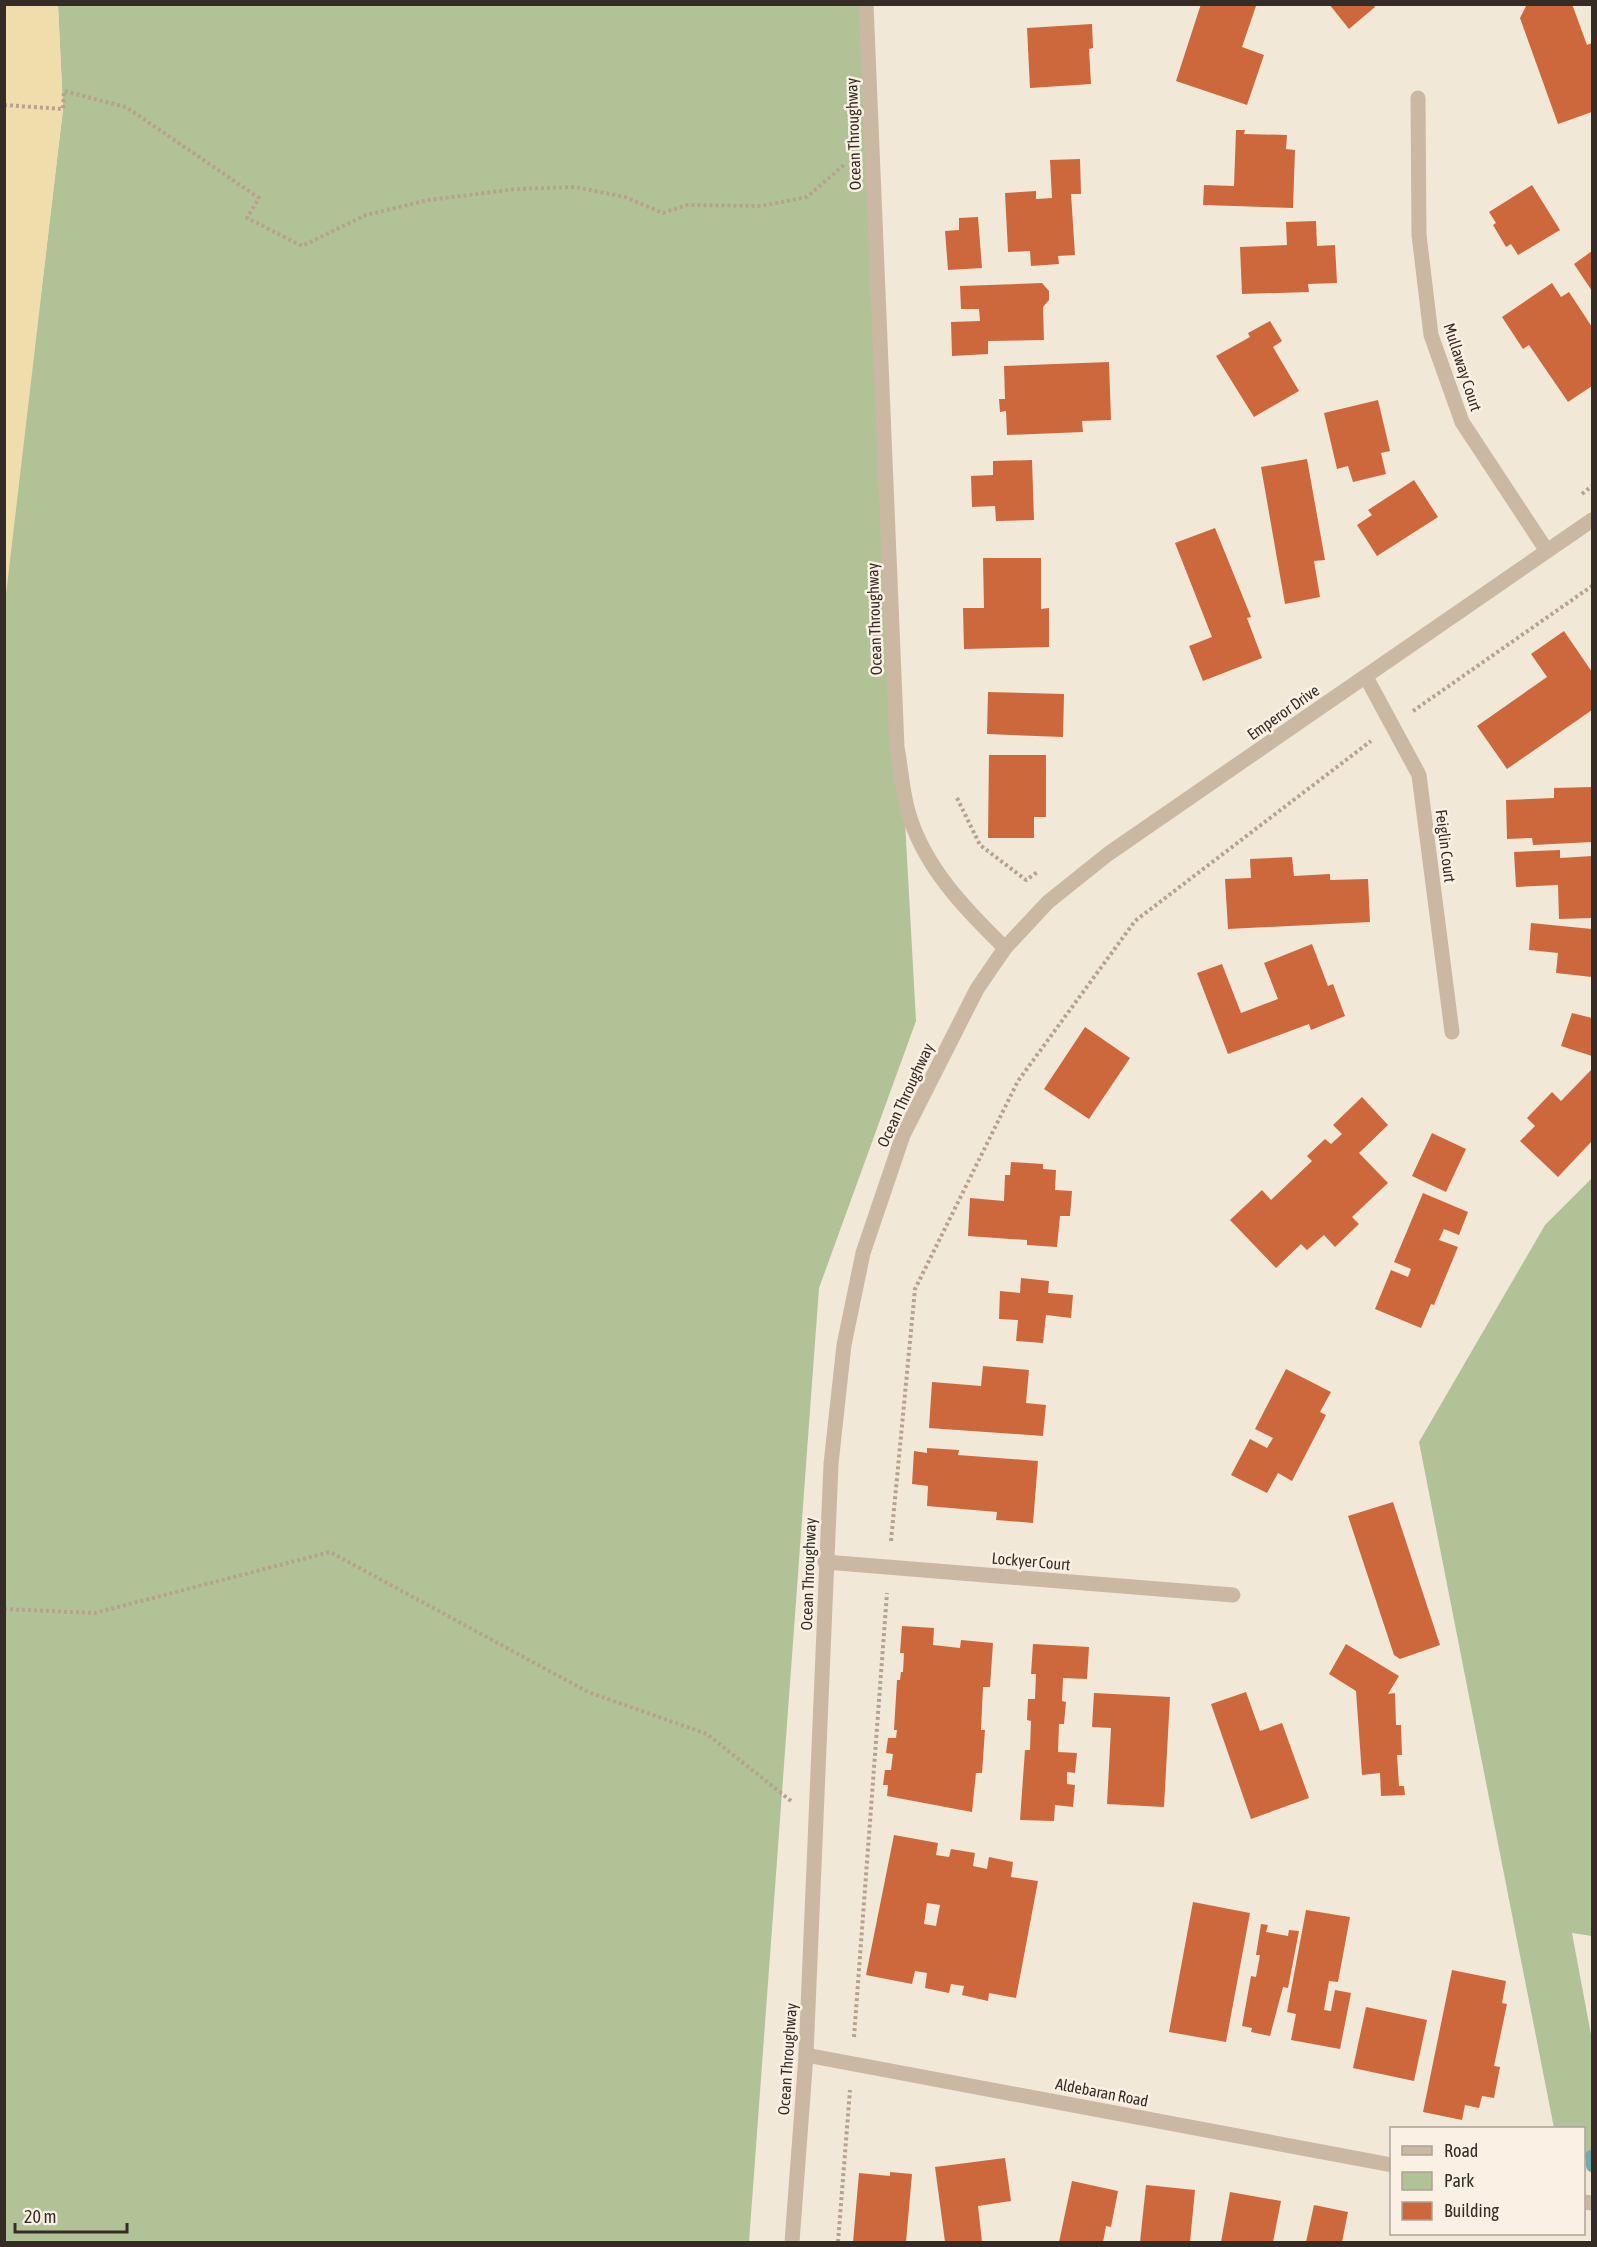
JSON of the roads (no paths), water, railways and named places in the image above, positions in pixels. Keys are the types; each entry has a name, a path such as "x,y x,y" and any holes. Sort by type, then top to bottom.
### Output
{"street":[{"name":"Ocean Throughway","path":"792,2242 806,2055 817,1821 825,1562 831,1464 844,1345 863,1253 903,1135 977,988 1005,948 952,893 923,851 908,810 903,779 897,735 866,4"},
{"name":"Mullaway Court","path":"1418,98 1419,235 1431,335 1462,422 1546,552"},
{"name":"Emperor Drive","path":"1005,948 1048,902 1108,854 1593,520"},
{"name":"Feiglin Court","path":"1366,677 1419,775 1452,1032"},
{"name":"Lockyer Court","path":"825,1562 1233,1595"},
{"name":"Aldebaran Road","path":"806,2055 1390,2165"}],"waterway":[{"path":"1591,2156 1592,2166"}]}
